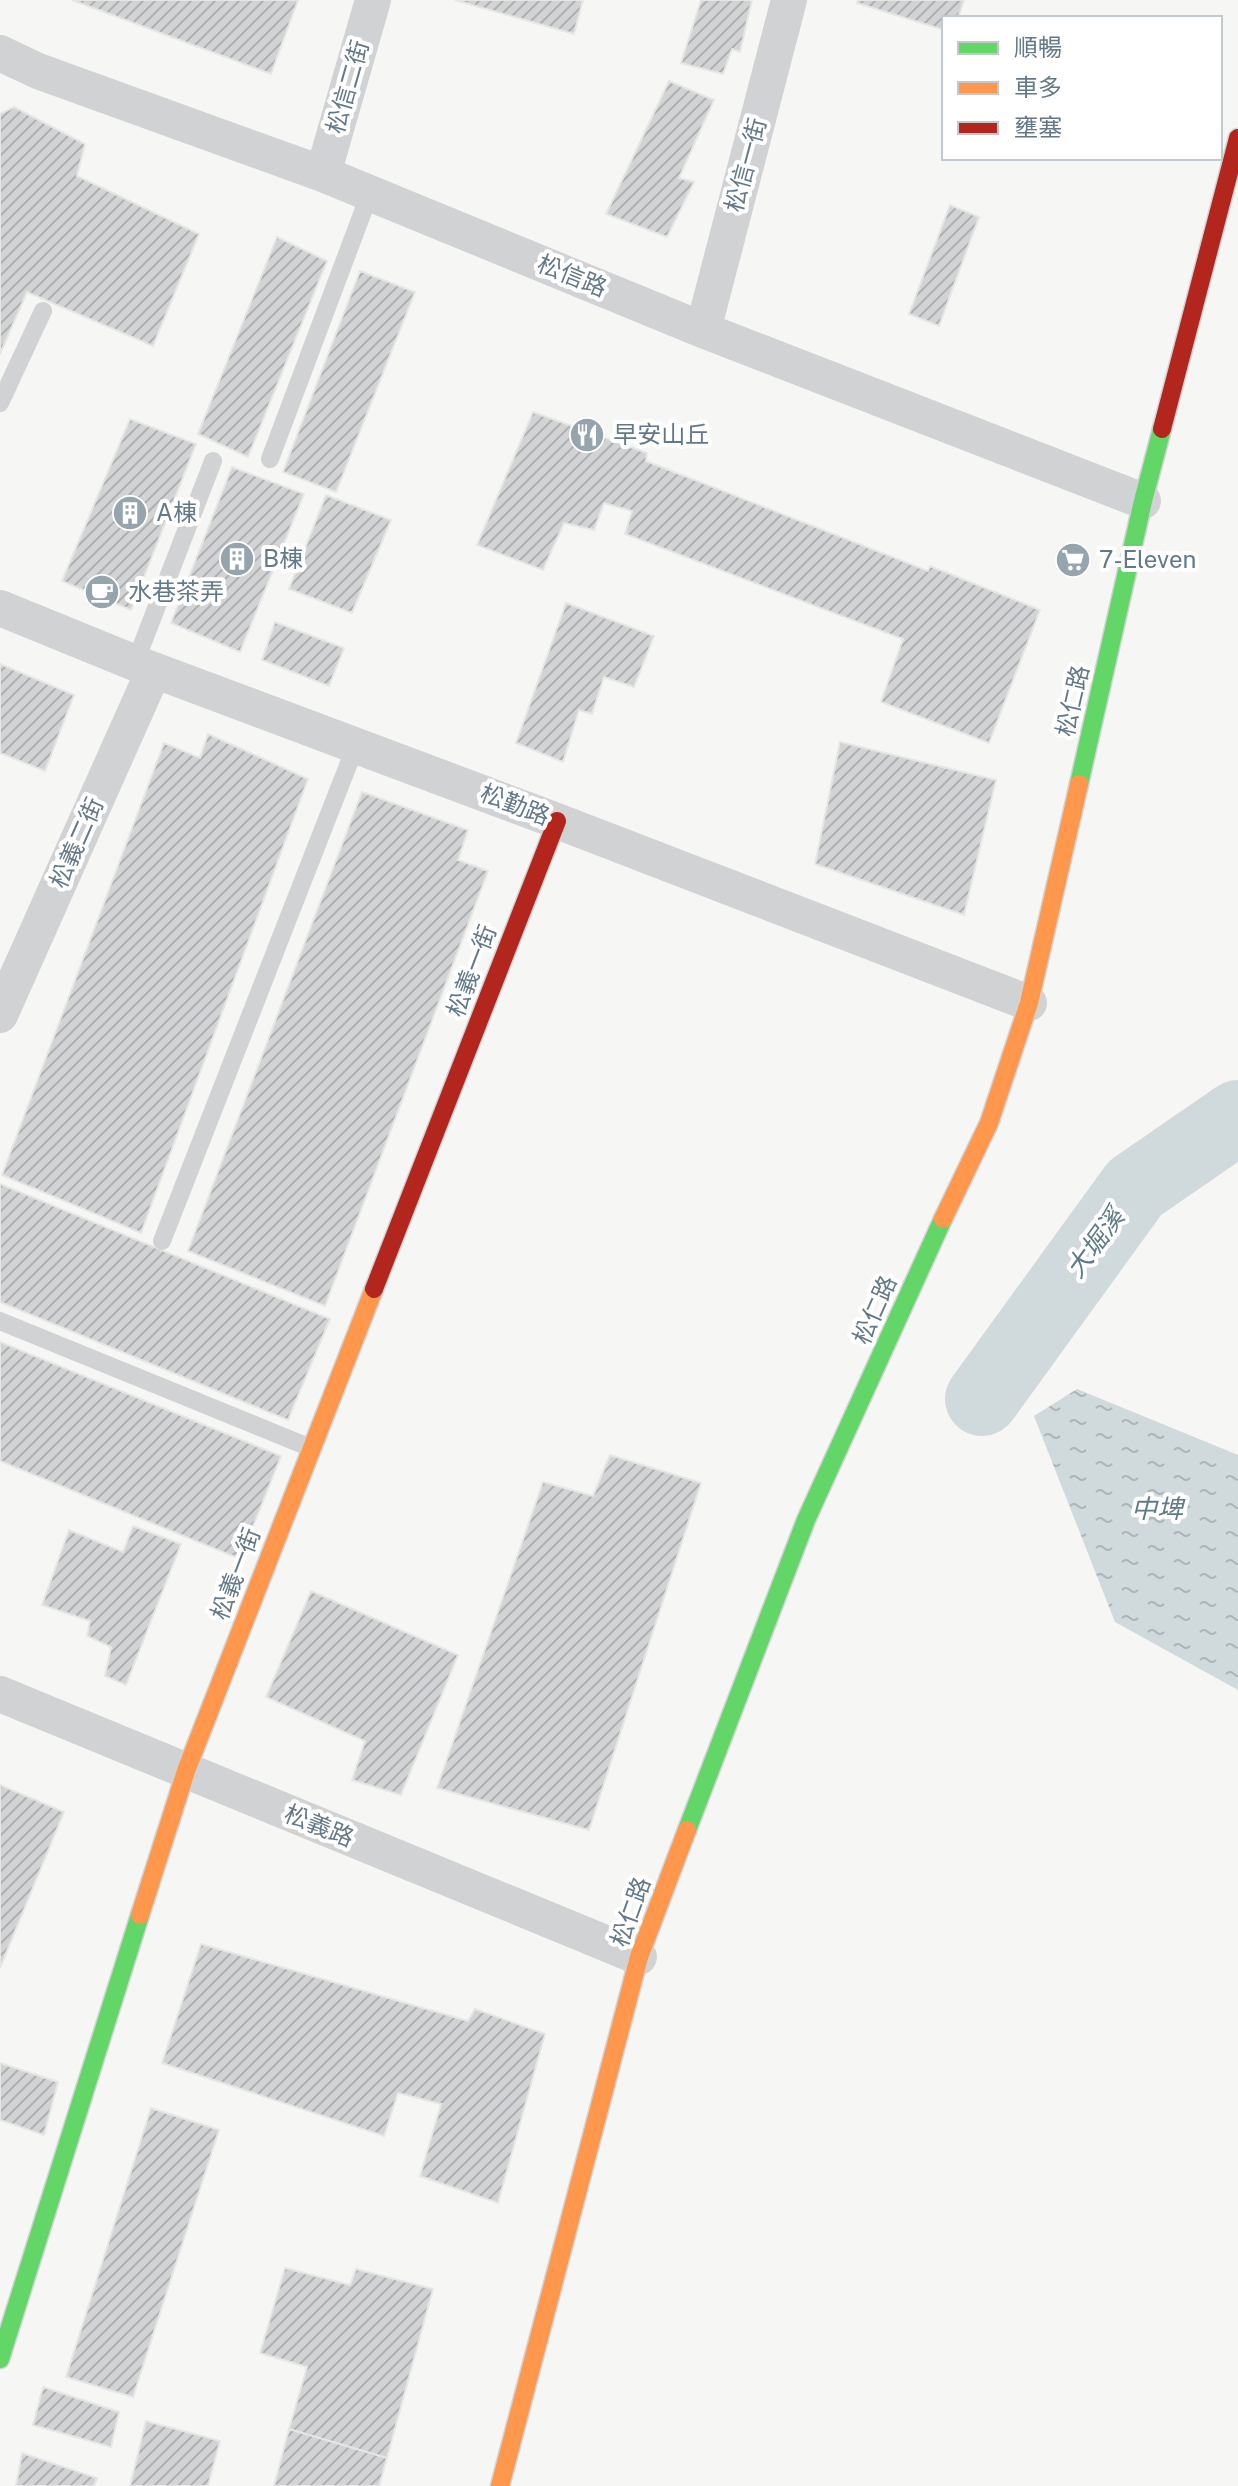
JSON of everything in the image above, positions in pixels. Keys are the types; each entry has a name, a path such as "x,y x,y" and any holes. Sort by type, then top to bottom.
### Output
{"street":[{"name":"松信二街","path":"323,174 373,0"},
{"name":"松信一街","path":"703,330 789,0"},
{"name":"松信路","path":"0,53 38,71 323,174 703,330 1143,501"},
{"name":"松仁路","path":"500,2486 639,1957 806,1520 922,1262 989,1123 1029,1003 1143,501 1238,138"},
{"name":"松勤路","path":"0,608 144,666 1029,1003"},
{"name":"松義二街","path":"0,1015 144,666"},
{"name":"松義一街","path":"0,2359 186,1771 557,821"},
{"name":"松義路","path":"0,1694 639,1957"}],"lane":[{"path":"270,459 370,193"},
{"path":"0,403 43,311"},
{"path":"144,666 213,461"},
{"path":"162,1241 356,745"},
{"path":"0,1321 311,1448"}],"water":[{"name":"中埤","path":"1077,1389 1238,1455 1238,1690 1115,1622 1034,1416"}],"building":[{"path":"72,0 298,0 271,74"},
{"path":"455,0 583,0 574,34"},
{"path":"701,0 752,0 740,52 732,49 723,74 681,63"},
{"path":"858,0 964,0 959,16 942,16 942,29 857,3"},
{"path":"669,81 714,100 679,178 694,182 667,237 606,214"},
{"path":"14,107 85,144 77,176 199,234 153,346 27,292 0,354 0,114"},
{"path":"950,205 979,217 939,326 909,314"},
{"path":"277,237 327,261 248,457 198,434"},
{"path":"360,271 415,292 336,492 283,472"},
{"path":"533,412 647,453 646,461 928,571 930,566 1040,610 989,743 881,702 903,639 625,534 632,511 604,503 594,530 564,523 543,570 477,545"},
{"name":"A棟","path":"130,419 196,444 131,610 62,581"},
{"name":"B棟","path":"232,467 304,494 240,652 171,623"},
{"path":"326,495 391,520 352,613 289,589"},
{"path":"566,603 654,636 634,687 604,677 592,714 579,710 563,762 516,743"},
{"path":"275,622 344,648 329,686 262,660"},
{"path":"0,664 74,695 45,771 0,753"},
{"path":"208,734 308,779 141,1233 2,1175 164,743 200,758"},
{"path":"840,742 996,780 964,915 815,864"},
{"path":"362,792 468,830 458,860 488,871 325,1306 188,1251"},
{"path":"0,1184 330,1319 288,1420 0,1302"},
{"path":"0,1342 281,1456 240,1559 0,1461"},
{"path":"610,1455 701,1483 589,1830 437,1788 543,1482 593,1496"},
{"path":"133,1526 181,1544 126,1685 105,1676 111,1647 87,1636 90,1621 42,1605 69,1530 123,1552"},
{"path":"311,1591 458,1655 401,1795 352,1780 365,1741 266,1697"},
{"path":"0,1785 64,1812 0,1968"},
{"path":"201,1944 468,2021 475,2009 545,2034 498,2203 420,2176 441,2104 398,2093 384,2136 162,2063"},
{"path":"0,2063 58,2082 44,2135 0,2120"},
{"path":"151,2108 219,2130 133,2397 66,2377"},
{"path":"285,2268 350,2285 356,2269 433,2289 387,2458 289,2429 307,2367 260,2353"},
{"path":"43,2387 119,2412 111,2447 33,2425"},
{"path":"146,2421 220,2441 208,2486 130,2486"},
{"path":"289,2429 387,2458 379,2486 274,2486"},
{"path":"22,2453 97,2478 94,2486 16,2486"}],"waterway":[{"name":"大堀溪","path":"982,1399 1135,1188 1238,1117"}],"traffic: fast":[{"path":"1079,784 1162,429"},
{"path":"687,1830 806,1520 943,1219"},
{"path":"0,2359 140,1915"}],"traffic: slow":[{"path":"943,1219 989,1123 1029,1003 1079,784"},
{"path":"140,1915 186,1771 374,1289"},
{"path":"500,2486 639,1957 687,1830"}],"traffic: jam":[{"path":"1162,429 1238,138"},
{"path":"374,1289 557,821"}],"place":[{"name":"早安山丘","path":"587,435"},
{"name":"A棟","path":"130,513"},
{"name":"B棟","path":"237,559"},
{"name":"7-Eleven","path":"1073,560"},
{"name":"水巷茶弄","path":"102,592"}]}
